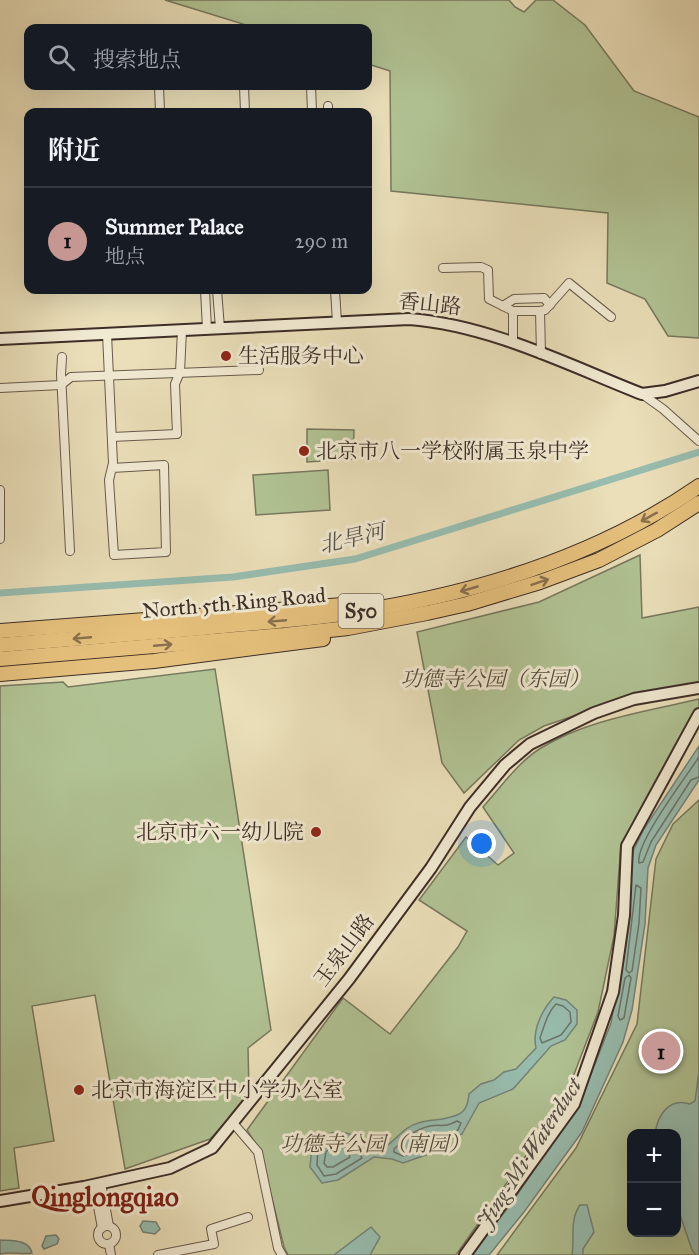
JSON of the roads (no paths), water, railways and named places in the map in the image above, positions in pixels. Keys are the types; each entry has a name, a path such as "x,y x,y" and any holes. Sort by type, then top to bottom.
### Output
{"highway":[{"name":"North 5th Ring Road","path":"0,645 282,621 348,613 436,597 535,570 592,546 647,519 699,486"},
{"name":"North 5th Ring Road","path":"0,659 284,635 348,628 427,613 467,604 540,582 599,560 657,530 699,503"},
{"path":"0,631 436,597"},
{"path":"0,674 154,661 293,644 352,634 427,613"}],"street":[{"path":"159,90 160,108"},
{"path":"244,90 245,108"},
{"path":"311,90 312,108"},
{"path":"443,268 481,267 488,270 489,299 513,311 545,309 569,283 611,317"},
{"path":"205,294 207,329"},
{"path":"217,294 220,328"},
{"path":"335,294 337,322"},
{"path":"503,306 514,299 544,298 550,305"},
{"path":"513,311 513,343"},
{"path":"540,311 541,354"},
{"name":"香山路","path":"0,339 395,319 427,320 473,329 642,394"},
{"path":"112,437 177,434 175,384 180,372 182,330"},
{"path":"106,334 112,437 110,480 114,555 166,552 164,465 112,468"},
{"path":"62,357 70,551"},
{"path":"0,388 62,384 71,377 259,370"},
{"path":"642,394 665,391 699,381"},
{"path":"642,394 663,409 698,441"},
{"path":"0,490 0,539"},
{"name":"玉泉山路","path":"0,1201 170,1168 213,1148 349,978 431,868 476,799 505,765 530,744 594,713 644,697 699,688"},
{"path":"465,1255 574,1104 613,992 624,915 627,846 699,714"},
{"path":"234,1124 258,1152 278,1248 282,1255"},
{"path":"97,1184 106,1227"},
{"path":"158,1255 214,1244 211,1229 248,1217"},
{"path":"106,1227 115,1230 117,1236 109,1244 99,1239 99,1233 106,1227"},
{"path":"109,1244 111,1255"}],"water":[{"path":"699,746 699,780 656,845 648,868 645,924 632,1010 623,1042 582,1132 524,1212 489,1255 472,1255 510,1205 580,1102 611,1023 634,849 644,829"},
{"path":"554,997 566,1000 577,1010 577,1024 565,1040 551,1046 513,1089 479,1103 462,1134 447,1141 440,1150 403,1163 374,1157 338,1180 322,1183 310,1167 312,1146 322,1137 332,1133 342,1132 355,1136 363,1148 373,1151 384,1148 412,1125 452,1117 462,1112 467,1105 469,1094 481,1084 494,1080 504,1072 516,1069 536,1048 535,1034 539,1021"},
{"path":"699,1072 699,1255 692,1250 681,1218 681,1129 656,1129 662,1114 670,1105 683,1102 690,1104 695,1101"},
{"path":"580,1205 587,1205 594,1232 583,1249 583,1255 572,1255 573,1223"},
{"path":"143,1221 156,1222 160,1229 155,1234 143,1232 140,1226"},
{"path":"371,1227 380,1237 370,1255 334,1255"},
{"path":"56,1235 59,1239 57,1244 44,1249 42,1246 46,1236"},
{"path":"0,1240 24,1243 32,1253 0,1254"}],"waterway":[{"name":"北旱河","path":"0,593 233,577 355,559 699,452"}],"place":[{"name":"生活服务中心","path":"226,356"},
{"name":"北京市八一学校附属玉泉中学","path":"304,451"},
{"name":"北京市六一幼儿院","path":"316,832"},
{"name":"Summer Palace","path":"661,1051"},
{"name":"北京市海淀区中小学办公室","path":"79,1090"}],"district":[{"name":"Qinglongqiao","path":"105,1196"}],"park label":[{"name":"功德寺公园（东园）","path":"495,679"},
{"name":"功德寺公园（南园）","path":"375,1144"}],"water label":[{"name":"Jing-Mi Waterduct","path":"529,1153"}]}
